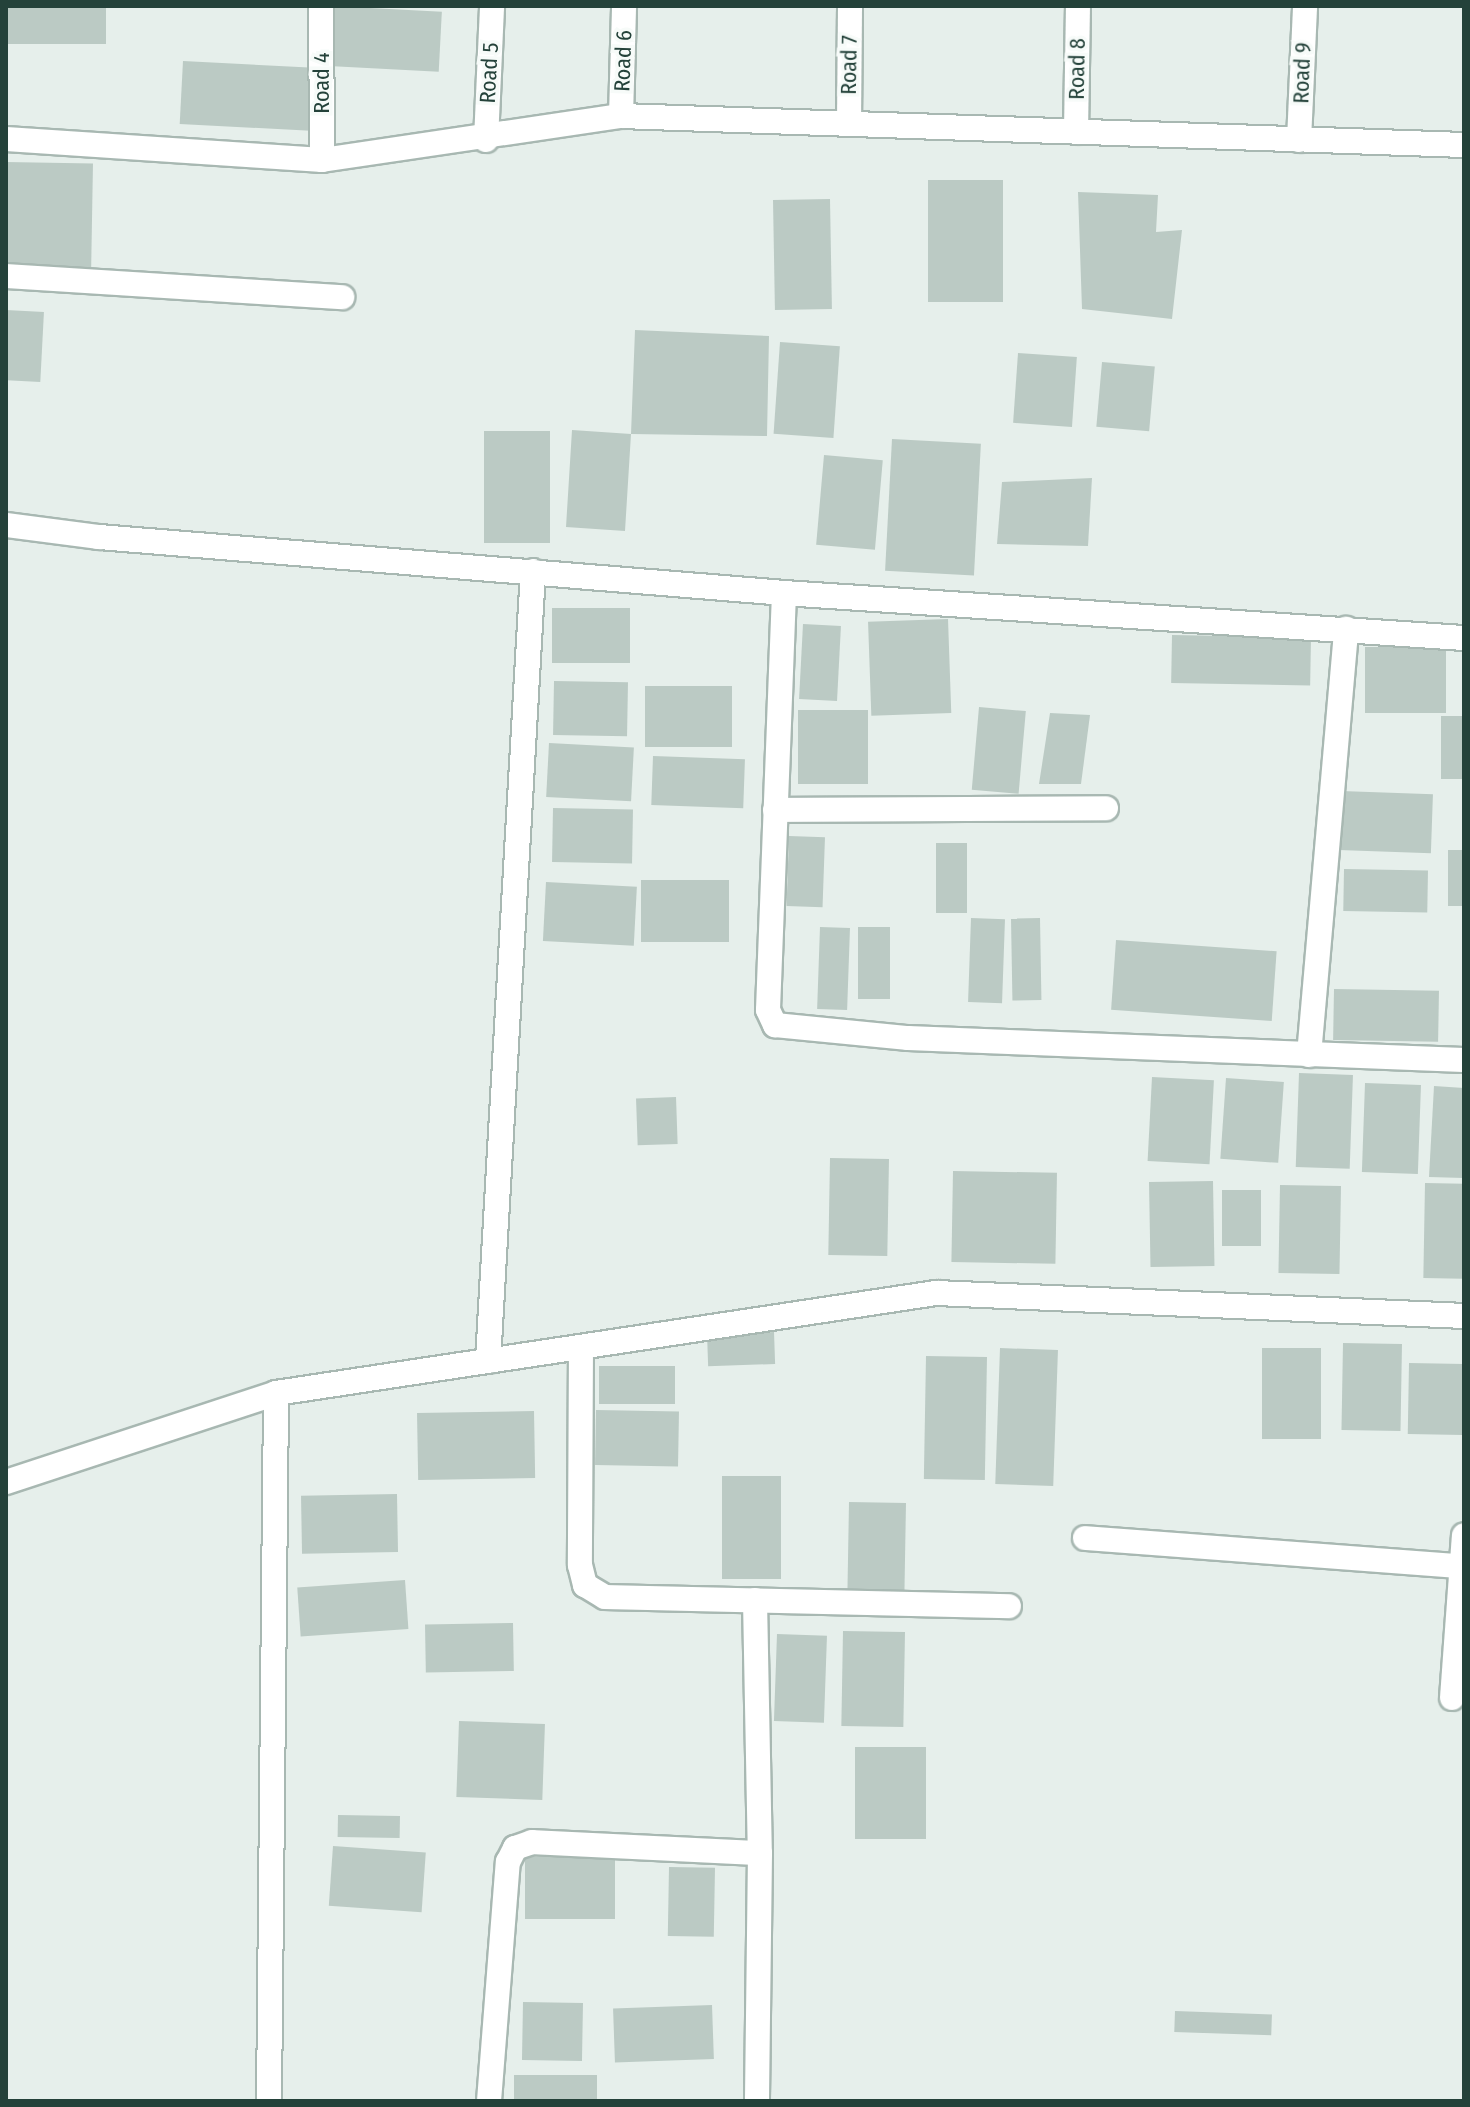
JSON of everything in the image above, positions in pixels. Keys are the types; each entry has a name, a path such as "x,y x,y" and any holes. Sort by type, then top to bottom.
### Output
{"street":[{"name":"Road 4","path":"321,6 322,160"},
{"name":"Road 5","path":"486,140 492,6"},
{"name":"Road 6","path":"621,116 624,6"},
{"name":"Road 7","path":"849,123 850,6"},
{"name":"Road 8","path":"1076,132 1078,6"},
{"name":"Road 9","path":"1299,140 1305,6"},
{"path":"6,139 322,160 486,140 621,116 1464,145"},
{"path":"6,276 342,297"},
{"path":"6,525 99,537 784,593 1464,638"},
{"path":"488,1361 533,571"},
{"path":"784,593 768,1010 775,1025 908,1038 1464,1060"},
{"path":"1309,1055 1346,629"},
{"path":"775,810 1106,808"},
{"path":"6,1482 276,1393 936,1293 1464,1316"},
{"path":"581,1347 580,1565 585,1585 605,1597 1009,1606"},
{"path":"269,2101 276,1393"},
{"path":"1452,1698 1464,1535"},
{"path":"1085,1538 1460,1566"},
{"path":"755,1600 760,1853 757,2101"},
{"path":"489,2101 508,1862 515,1848 532,1842 760,1853"}],"building":[{"path":"6,6 106,6 106,44 6,44"},
{"path":"332,6 442,12 439,72 329,66"},
{"path":"183,61 314,68 311,131 180,124"},
{"path":"6,162 93,164 91,270 6,268"},
{"path":"928,180 1003,180 1003,302 928,302"},
{"path":"1078,192 1158,195 1156,232 1182,230 1172,319 1082,309"},
{"path":"830,199 832,309 775,310 773,200"},
{"path":"6,310 44,312 40,382 6,380"},
{"path":"635,330 769,336 767,436 631,434"},
{"path":"780,342 840,346 833,438 774,434"},
{"path":"1018,353 1077,357 1072,427 1013,423"},
{"path":"1102,362 1155,367 1149,431 1096,427"},
{"path":"572,430 631,434 625,531 566,527"},
{"path":"484,431 550,431 550,543 484,543"},
{"path":"892,439 981,444 974,575 885,571"},
{"path":"824,455 883,460 875,550 816,545"},
{"path":"1092,478 1088,546 997,544 1002,482"},
{"path":"552,608 630,608 630,663 552,663"},
{"path":"948,619 951,713 871,716 868,622"},
{"path":"803,624 841,626 837,701 799,699"},
{"path":"1172,635 1311,637 1310,685 1171,683"},
{"path":"1365,647 1446,647 1446,713 1365,713"},
{"path":"554,681 628,682 627,736 553,735"},
{"path":"645,686 732,686 732,747 645,747"},
{"path":"979,707 1026,711 1019,794 972,790"},
{"path":"798,710 868,710 868,784 798,784"},
{"path":"1050,713 1090,715 1081,784 1039,784"},
{"path":"1441,716 1464,716 1464,779 1441,779"},
{"path":"549,743 634,747 631,801 546,797"},
{"path":"653,756 745,759 743,808 651,805"},
{"path":"1341,791 1433,794 1431,853 1339,850"},
{"path":"553,808 633,809 632,863 552,862"},
{"path":"789,836 825,837 823,907 787,906"},
{"path":"936,843 967,843 967,913 936,913"},
{"path":"1448,850 1464,850 1464,906 1448,906"},
{"path":"1344,869 1428,870 1427,912 1343,911"},
{"path":"641,880 729,880 729,942 641,942"},
{"path":"546,882 637,887 634,946 543,941"},
{"path":"971,918 1005,919 1002,1003 968,1002"},
{"path":"1040,918 1041,1000 1012,1000 1011,919"},
{"path":"820,927 850,928 847,1010 817,1009"},
{"path":"858,927 890,927 890,999 858,999"},
{"path":"1116,940 1277,951 1272,1021 1111,1010"},
{"path":"1334,989 1439,991 1438,1042 1333,1040"},
{"path":"1299,1073 1353,1075 1350,1169 1296,1167"},
{"path":"1152,1077 1214,1080 1210,1164 1148,1161"},
{"path":"1226,1078 1284,1082 1278,1163 1220,1159"},
{"path":"1365,1083 1421,1085 1418,1174 1362,1172"},
{"path":"1434,1086 1464,1088 1464,1178 1429,1177"},
{"path":"676,1097 678,1144 638,1145 636,1098"},
{"path":"830,1158 889,1159 887,1256 828,1255"},
{"path":"953,1171 1057,1173 1055,1264 951,1262"},
{"path":"1213,1181 1214,1266 1150,1267 1149,1182"},
{"path":"1425,1183 1464,1184 1462,1279 1423,1278"},
{"path":"1280,1185 1341,1186 1339,1274 1278,1273"},
{"path":"1222,1190 1261,1190 1261,1246 1222,1246"},
{"path":"774,1332 775,1364 708,1366 707,1334"},
{"path":"1343,1343 1402,1344 1400,1431 1341,1430"},
{"path":"1000,1348 1058,1350 1053,1486 995,1484"},
{"path":"1262,1348 1321,1348 1321,1439 1262,1439"},
{"path":"926,1356 987,1357 985,1480 924,1479"},
{"path":"1409,1363 1464,1364 1463,1435 1408,1434"},
{"path":"599,1366 675,1366 675,1404 599,1404"},
{"path":"596,1410 679,1411 678,1466 595,1465"},
{"path":"534,1411 535,1478 418,1480 417,1413"},
{"path":"722,1476 781,1476 781,1579 722,1579"},
{"path":"397,1494 398,1552 302,1554 301,1496"},
{"path":"849,1502 906,1503 904,1596 847,1595"},
{"path":"405,1580 408,1629 301,1636 297,1588"},
{"path":"513,1623 514,1671 426,1673 425,1625"},
{"path":"843,1631 905,1632 903,1727 841,1726"},
{"path":"777,1634 827,1636 824,1723 774,1721"},
{"path":"459,1721 545,1724 542,1800 456,1797"},
{"path":"855,1747 926,1747 926,1839 855,1839"},
{"path":"338,1815 400,1816 400,1838 338,1837"},
{"path":"333,1846 426,1852 422,1912 329,1906"},
{"path":"525,1857 615,1857 615,1919 525,1919"},
{"path":"669,1867 715,1868 714,1937 668,1936"},
{"path":"523,2002 583,2003 582,2061 522,2060"},
{"path":"712,2005 714,2059 615,2062 613,2008"},
{"path":"1175,2011 1272,2014 1271,2035 1174,2032"},
{"path":"514,2075 597,2075 597,2101 514,2101"}]}
